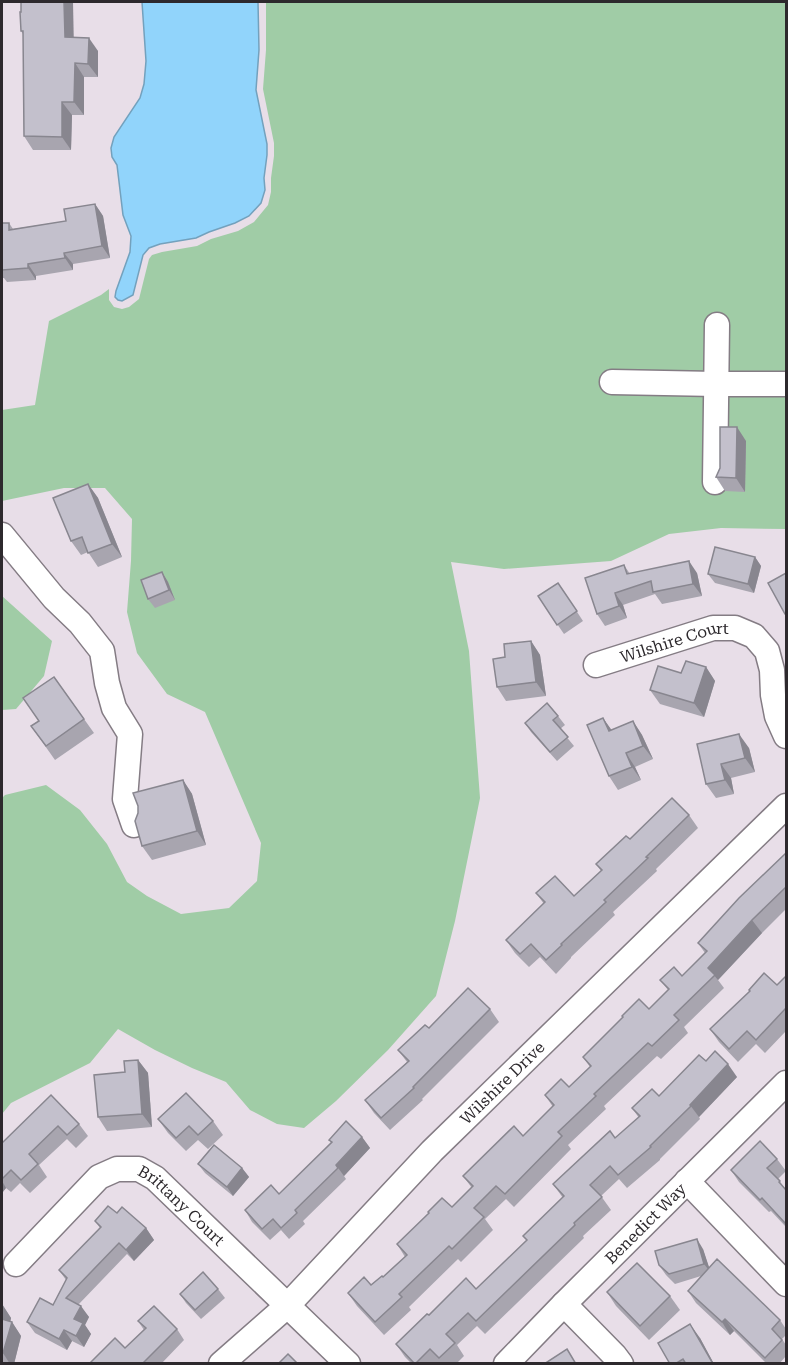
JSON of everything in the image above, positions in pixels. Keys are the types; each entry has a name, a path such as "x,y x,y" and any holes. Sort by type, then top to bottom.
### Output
{"street":[{"path":"715,482 717,325"},
{"path":"612,382 786,384"},
{"path":"2,535 102,651 114,708 130,734 125,799 134,825"},
{"name":"Wilshire Court","path":"596,665 713,628 735,628 754,636 767,651 772,670 777,716 786,736"},
{"name":"Wilshire Drive","path":"221,1364 287,1306 432,1151 786,806"},
{"name":"Benedict Way","path":"506,1364 786,1083"},
{"name":"Brittany Court","path":"16,1264 99,1177 117,1168 139,1169 155,1178 348,1364"},
{"path":"687,1181 786,1284"},
{"path":"564,1304 621,1364"}],"green space":[{"path":"266,2 786,2 786,529 721,528 669,534 611,561 504,569 451,562 469,651 480,798 455,921 436,996 388,1050 336,1101 304,1128 277,1124 250,1110 226,1082 155,1050 118,1029 90,1063 11,1103 2,1114 2,798 5,795 46,785 80,810 107,844 127,882 147,896 181,914 229,908 257,881 261,843 205,712 167,694 137,653 127,612 132,519 105,488 64,488 2,501 2,410 35,405 49,321 109,289 109,300 114,307 122,309 129,307 139,299 152,255 197,246 238,231 254,222 268,205 274,143 263,89"},
{"path":"2,596 52,641 44,676 16,709 2,710"}],"water":[{"path":"142,2 258,2 259,50 256,90 267,144 265,190 261,203 249,216 235,223 196,238 149,248 143,255 133,295 122,301 115,297 130,252 131,236 123,215 117,165 112,157 111,148 114,137 140,98 144,84 146,61"}],"building":[{"path":"21,2 64,2 65,37 89,38 88,64 75,63 74,102 62,102 62,137 24,136"},
{"path":"95,204 102,246 64,253 65,258 28,264 28,268 2,270 2,223 9,223 9,230 66,221 64,209"},
{"path":"720,427 737,427 736,478 716,477 720,468"},
{"path":"88,484 112,544 88,553 82,537 71,541 53,498"},
{"path":"715,547 755,557 748,584 708,574"},
{"path":"689,561 693,584 653,592 651,581 615,593 619,606 597,614 585,578 624,565 627,574"},
{"path":"162,572 169,590 148,599 141,580"},
{"path":"786,573 786,614 785,614 768,583"},
{"path":"558,583 577,611 557,625 538,596"},
{"path":"531,641 536,682 497,687 493,659 505,657 504,644"},
{"path":"686,661 706,667 694,703 650,690 658,666 681,673"},
{"path":"54,677 84,719 46,746 31,726 39,721 23,698"},
{"path":"547,703 558,716 553,720 568,737 550,752 525,723"},
{"path":"603,718 609,731 633,721 643,746 626,753 632,767 609,776 587,725"},
{"path":"739,734 745,758 721,764 725,780 706,784 697,744"},
{"path":"183,780 197,831 142,846 135,821 138,806 133,793"},
{"path":"672,798 689,815 604,900 606,902 546,960 531,944 520,954 506,940 545,902 536,893 555,876 574,896 602,870 596,864 626,836 630,839"},
{"path":"786,853 786,887 708,968 715,975 674,1015 679,1020 652,1046 648,1043 594,1094 596,1096 558,1132 562,1136 505,1194 496,1186 474,1208 484,1217 452,1249 449,1246 399,1294 402,1297 375,1322 348,1293 364,1277 371,1285 407,1255 397,1244 442,1198 452,1207 473,1186 463,1176 514,1126 523,1136 554,1105 545,1095 561,1079 569,1087 591,1066 583,1057 639,999 649,1009 669,989 660,980 674,967 682,976 707,951 698,943 739,898"},
{"path":"764,973 777,985 786,976 786,1008 756,1040 747,1031 729,1049 710,1029 750,991"},
{"path":"468,988 490,1009 414,1088 381,1118 365,1100 409,1061 398,1050 425,1025 429,1028"},
{"path":"715,1051 728,1064 691,1106 651,1147 618,1175 610,1166 590,1185 602,1197 476,1321 468,1313 446,1334 455,1343 439,1358 430,1349 415,1364 396,1344 466,1278 476,1289 527,1240 523,1236 564,1196 553,1184 610,1131 615,1138 640,1116 632,1108 652,1089 659,1096 699,1055 706,1061"},
{"path":"138,1060 142,1114 98,1117 94,1075 125,1072 124,1061"},
{"path":"186,1093 213,1121 198,1135 189,1126 176,1138 158,1119"},
{"path":"51,1095 79,1124 67,1135 58,1126 29,1154 38,1164 21,1180 11,1170 2,1179 2,1143"},
{"path":"346,1121 362,1137 336,1165 338,1168 295,1210 297,1213 281,1228 273,1219 262,1229 245,1210 271,1185 279,1194 332,1142 329,1140"},
{"path":"760,1141 777,1159 767,1168 786,1190 786,1224 731,1170"},
{"path":"214,1145 242,1168 227,1187 198,1164"},
{"path":"108,1206 117,1213 122,1207 146,1228 126,1250 119,1243 66,1298 81,1306 74,1319 83,1323 76,1336 64,1330 59,1339 27,1322 40,1298 53,1305 67,1278 59,1270 101,1227 95,1221"},
{"path":"697,1239 704,1264 669,1274 659,1265 655,1251"},
{"path":"717,1259 780,1320 772,1329 782,1340 765,1358 725,1319 722,1322 688,1291"},
{"path":"637,1263 670,1296 640,1326 607,1292"},
{"path":"203,1272 218,1289 195,1310 180,1294"},
{"path":"154,1306 177,1329 142,1364 89,1364 115,1338 125,1348 146,1328 138,1321"},
{"path":"2,1319 12,1322 3,1353 2,1353"},
{"path":"690,1324 713,1364 686,1364 683,1359 670,1364 658,1343"},
{"path":"567,1349 576,1364 544,1364"},
{"path":"288,1354 298,1364 278,1364"}]}
